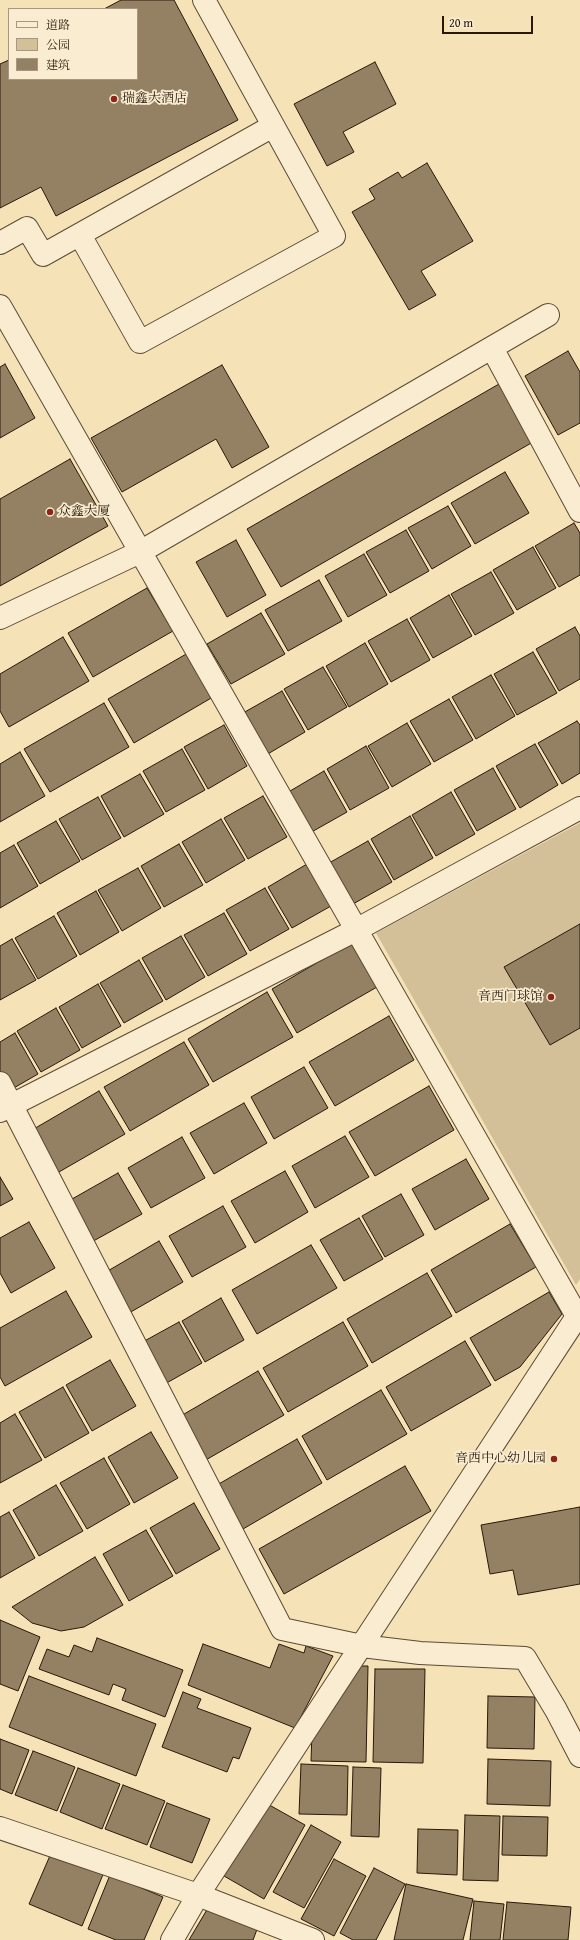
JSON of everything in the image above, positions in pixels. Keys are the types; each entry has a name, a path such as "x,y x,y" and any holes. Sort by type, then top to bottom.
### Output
{"street":[{"path":"80,235 140,342 334,236 204,0"},
{"path":"0,243 27,228 43,255 273,126"},
{"path":"0,306 356,930 578,1314 198,1895 172,1940"},
{"path":"0,618 140,552 548,315"},
{"path":"492,348 580,511"},
{"path":"6,1107 356,930 580,808"},
{"path":"0,1082 6,1107 282,1629 362,1646 420,1653 525,1658 556,1710 580,1756"},
{"path":"0,1828 198,1895 313,1940"}],"green space":[{"path":"580,823 580,1279 576,1285 376,933"}],"building":[{"name":"瑞鑫大酒店","path":"121,0 174,0 238,120 56,216 41,187 0,208 0,64 8,60 8,80 138,80 138,8 106,8"},
{"path":"375,62 396,104 343,132 354,152 327,166 294,104"},
{"path":"427,163 473,241 421,271 436,295 409,310 352,212 375,199 369,189 398,172 402,178"},
{"path":"568,351 580,372 580,423 558,435 525,376"},
{"path":"5,364 35,418 0,438 0,367"},
{"path":"222,365 269,447 232,468 216,439 122,492 91,438"},
{"path":"499,384 533,442 281,587 247,529"},
{"name":"众鑫大厦","path":"70,459 108,526 0,586 0,499"},
{"path":"505,472 529,513 475,544 451,503"},
{"path":"448,506 471,546 432,569 408,528"},
{"path":"574,523 580,533 580,575 559,587 535,546"},
{"path":"406,530 429,571 390,593 366,552"},
{"path":"236,540 266,595 227,617 196,562"},
{"path":"533,547 556,588 517,610 493,570"},
{"path":"364,554 387,595 348,617 325,576"},
{"path":"491,572 514,613 475,635 451,594"},
{"path":"319,580 342,621 288,651 265,610"},
{"path":"147,588 173,631 93,677 68,633"},
{"path":"449,595 472,636 433,658 410,618"},
{"path":"261,613 285,654 231,684 207,644"},
{"path":"407,619 430,660 391,682 368,641"},
{"path":"575,627 580,636 580,679 559,691 536,649"},
{"path":"63,637 89,681 9,727 0,711 0,674"},
{"path":"365,643 388,684 349,707 326,666"},
{"path":"533,652 557,693 517,715 494,674"},
{"path":"188,653 213,697 134,743 108,699"},
{"path":"323,667 347,707 308,730 284,689"},
{"path":"491,675 515,716 476,739 452,697"},
{"path":"282,691 305,732 266,755 243,713"},
{"path":"449,699 473,740 434,762 410,721"},
{"path":"104,703 129,747 50,792 24,749"},
{"path":"577,721 580,725 580,773 562,784 538,743"},
{"path":"407,723 431,764 392,787 368,746"},
{"path":"224,725 247,766 208,789 184,747"},
{"path":"535,744 558,785 520,808 496,766"},
{"path":"366,746 389,788 350,810 327,769"},
{"path":"182,749 205,790 166,812 143,771"},
{"path":"20,752 45,796 0,822 0,764"},
{"path":"493,768 516,809 477,831 454,790"},
{"path":"324,771 347,812 308,834 285,794"},
{"path":"140,774 164,814 124,837 101,796"},
{"path":"451,792 475,834 436,856 412,815"},
{"path":"263,796 287,837 248,859 224,818"},
{"path":"98,797 121,838 82,860 59,819"},
{"path":"410,816 433,858 394,880 371,839"},
{"path":"221,819 245,860 206,883 182,842"},
{"path":"56,821 80,861 40,884 17,843"},
{"path":"368,841 392,882 353,904 329,863"},
{"path":"179,844 203,885 164,907 141,866"},
{"path":"14,845 38,886 0,908 0,853"},
{"path":"307,864 331,906 292,928 268,887"},
{"path":"138,868 161,908 122,931 98,890"},
{"path":"265,888 289,929 250,951 226,910"},
{"path":"96,891 119,932 80,955 57,913"},
{"path":"224,913 247,954 208,976 184,935"},
{"path":"54,916 77,956 38,979 15,938"},
{"name":"音西门球馆","path":"580,924 580,1028 550,1045 504,967"},
{"path":"181,936 205,977 166,1000 142,958"},
{"path":"12,939 36,980 0,1000 0,946"},
{"path":"351,943 377,987 297,1033 272,989"},
{"path":"139,960 163,1001 124,1023 100,983"},
{"path":"98,984 121,1026 82,1048 59,1007"},
{"path":"267,992 293,1037 213,1082 188,1039"},
{"path":"56,1008 80,1050 41,1072 17,1031"},
{"path":"389,1016 414,1060 335,1106 309,1062"},
{"path":"15,1033 38,1074 0,1096 0,1042"},
{"path":"184,1042 209,1085 130,1131 104,1087"},
{"path":"304,1067 328,1108 274,1139 251,1097"},
{"path":"429,1086 454,1130 375,1176 349,1132"},
{"path":"99,1091 125,1134 45,1180 20,1137"},
{"path":"244,1103 267,1143 214,1174 190,1133"},
{"path":"345,1136 369,1177 315,1208 292,1166"},
{"path":"182,1137 205,1178 151,1208 128,1168"},
{"path":"466,1159 489,1199 435,1230 412,1189"},
{"path":"285,1171 308,1212 255,1243 231,1201"},
{"path":"118,1173 142,1214 88,1244 65,1203"},
{"path":"0,1177 13,1199 0,1206"},
{"path":"401,1194 424,1235 385,1257 362,1216"},
{"path":"223,1206 246,1247 192,1277 169,1236"},
{"path":"359,1218 383,1259 344,1281 320,1240"},
{"path":"29,1222 55,1268 11,1293 0,1273 0,1238"},
{"path":"510,1224 536,1267 456,1313 431,1270"},
{"path":"159,1241 183,1282 129,1313 106,1272"},
{"path":"311,1245 337,1288 257,1334 232,1290"},
{"path":"427,1273 452,1316 372,1363 347,1319"},
{"path":"66,1291 92,1337 5,1386 0,1377 0,1328"},
{"path":"549,1292 562,1314 520,1367 495,1381 470,1338"},
{"path":"221,1298 244,1340 205,1362 182,1321"},
{"path":"179,1322 202,1363 163,1385 139,1344"},
{"path":"343,1322 368,1366 288,1412 263,1368"},
{"path":"465,1341 491,1385 411,1431 386,1387"},
{"path":"110,1360 136,1406 92,1431 66,1385"},
{"path":"258,1371 284,1415 204,1461 179,1417"},
{"path":"63,1387 89,1433 45,1458 19,1412"},
{"path":"381,1390 407,1434 327,1480 302,1436"},
{"path":"15,1414 42,1460 0,1483 0,1423"},
{"path":"151,1432 178,1478 134,1503 108,1457"},
{"path":"297,1439 322,1483 243,1529 217,1485"},
{"path":"104,1458 130,1504 87,1529 60,1483"},
{"path":"405,1466 431,1511 284,1594 259,1549"},
{"path":"56,1485 83,1531 39,1556 13,1510"},
{"path":"194,1503 220,1549 176,1574 150,1528"},
{"path":"580,1507 580,1584 518,1595 513,1570 490,1574 481,1525"},
{"path":"9,1512 35,1558 0,1578 0,1517"},
{"path":"146,1530 173,1576 129,1601 103,1554"},
{"path":"95,1557 123,1605 84,1627 61,1631 32,1623 12,1607"},
{"path":"0,1620 40,1637 18,1691 0,1684"},
{"path":"97,1638 183,1670 165,1717 122,1700 126,1689 113,1684 109,1695 39,1669 47,1649 69,1657 74,1645 92,1652"},
{"path":"203,1644 270,1668 279,1644 304,1653 306,1646 333,1656 295,1728 188,1685"},
{"path":"355,1666 368,1666 366,1762 311,1761 312,1732"},
{"path":"375,1669 425,1669 423,1763 373,1762"},
{"path":"29,1676 156,1724 136,1776 9,1727"},
{"path":"183,1692 201,1699 197,1708 251,1728 239,1759 233,1757 227,1772 162,1747"},
{"path":"488,1696 535,1697 534,1749 487,1748"},
{"path":"0,1739 29,1750 12,1794 0,1789"},
{"path":"33,1751 75,1767 57,1811 15,1795"},
{"path":"488,1759 551,1761 550,1806 487,1804"},
{"path":"301,1764 348,1766 347,1815 299,1814"},
{"path":"353,1767 381,1768 379,1837 351,1836"},
{"path":"78,1768 120,1784 102,1829 60,1812"},
{"path":"123,1785 165,1801 147,1845 105,1829"},
{"path":"264,1802 305,1825 264,1899 224,1876"},
{"path":"167,1803 210,1819 192,1863 150,1847"},
{"path":"465,1815 500,1816 498,1881 463,1880"},
{"path":"503,1816 548,1817 547,1856 502,1855"},
{"path":"311,1825 341,1842 304,1908 273,1892"},
{"path":"418,1829 458,1830 457,1875 417,1873"},
{"path":"52,1851 104,1872 82,1926 29,1904"},
{"path":"334,1859 366,1876 334,1936 301,1919"},
{"path":"374,1868 405,1884 376,1940 353,1940 340,1933"},
{"path":"110,1875 163,1897 144,1940 116,1940 88,1929"},
{"path":"406,1884 473,1899 463,1940 394,1940"},
{"path":"474,1901 504,1904 500,1940 470,1940"},
{"path":"507,1902 571,1907 568,1940 503,1940"},
{"path":"208,1908 259,1924 253,1940 189,1940"}],"place":[{"name":"瑞鑫大酒店","path":"114,99"},
{"name":"众鑫大厦","path":"50,512"},
{"name":"音西门球馆","path":"551,997"},
{"name":"音西中心幼儿园","path":"554,1459"}]}
